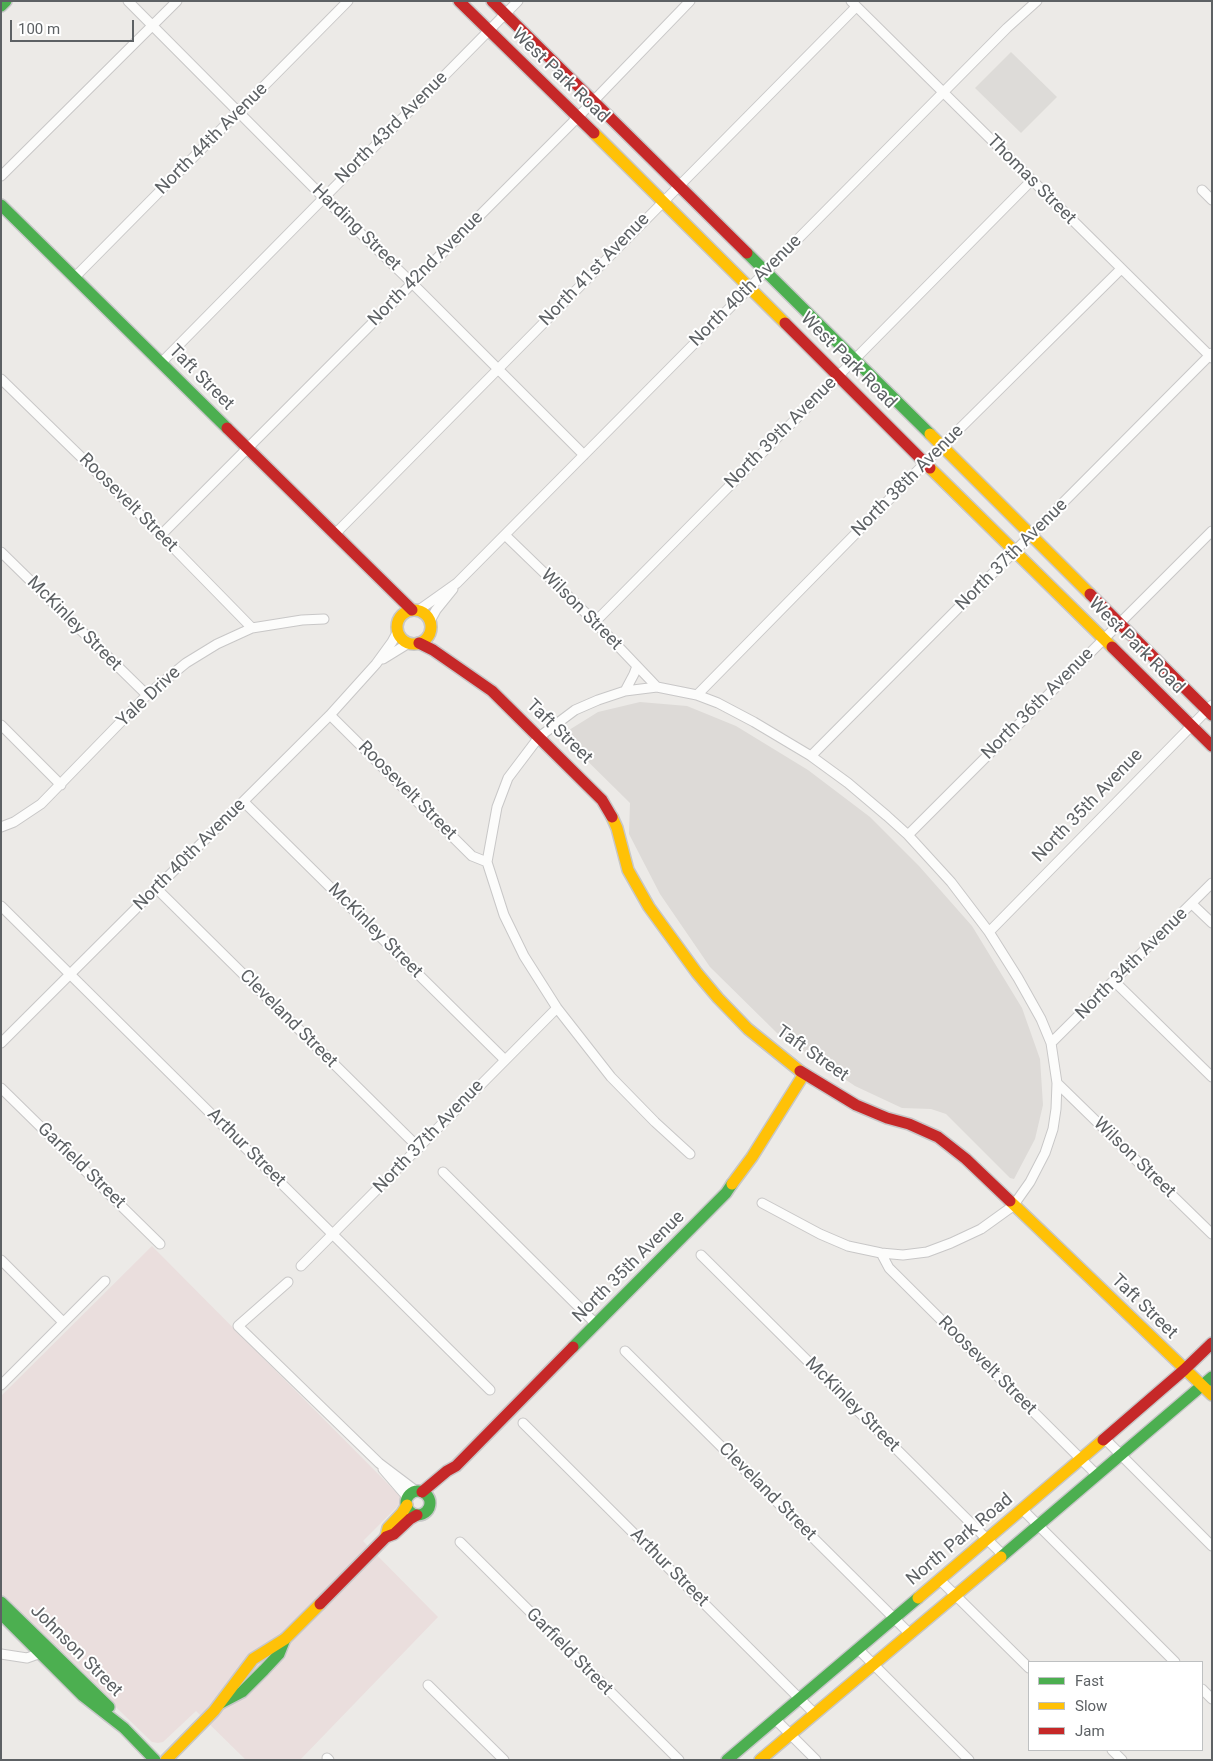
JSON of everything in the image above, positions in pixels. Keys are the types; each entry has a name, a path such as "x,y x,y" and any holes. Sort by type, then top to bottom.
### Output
{"street":[{"path":"1,6 6,1"},
{"name":"Harding Street","path":"128,1 584,455"},
{"path":"1,176 177,1"},
{"name":"North 44th Avenue","path":"74,277 348,1"},
{"name":"West Park Road","path":"459,1 1212,746"},
{"name":"West Park Road","path":"492,1 766,271 941,447 1210,710"},
{"name":"North 43rd Avenue","path":"160,363 518,1"},
{"name":"North 42nd Avenue","path":"161,535 578,117 690,1"},
{"name":"North 40th Avenue","path":"430,626 436,610 457,583 1007,28 1037,1"},
{"name":"Thomas Street","path":"854,4 1031,181 1211,356"},
{"name":"North 41st Avenue","path":"335,534 679,186 854,4"},
{"name":"North 39th Avenue","path":"594,622 1031,181"},
{"path":"1202,190 1212,200"},
{"name":"Taft Street","path":"1,205 160,363 415,610"},
{"name":"North 38th Avenue","path":"697,695 925,463 1121,269"},
{"name":"North 37th Avenue","path":"811,756 1211,356"},
{"name":"Roosevelt Street","path":"1,378 161,535 252,628"},
{"name":"North 36th Avenue","path":"908,835 1212,531"},
{"name":"Wilson Street","path":"505,535 657,687"},
{"name":"McKinley Street","path":"1,552 147,696"},
{"name":"Taft Street","path":"378,576 394,604 399,618"},
{"name":"North 40th Avenue","path":"415,610 427,606 457,583"},
{"path":"415,610 425,614 430,626 426,638 414,643 402,638 398,631 399,618 404,612 415,610"},
{"name":"Yale Drive","path":"1,826 14,822 41,804 62,785 147,696 186,663 217,644 252,628 302,620 324,619"},
{"name":"Taft Street","path":"430,626 439,644 465,671"},
{"name":"North 40th Avenue","path":"1,1043 330,715 376,664 398,631"},
{"name":"North 40th Avenue","path":"376,664 414,643"},
{"name":"Taft Street","path":"414,643 433,650 492,691 590,787 610,812 628,870 649,908 697,973 748,1029 804,1074 856,1104 938,1137 966,1159 1212,1396"},
{"path":"625,691 637,666"},
{"path":"690,1154 655,1122 611,1077 556,1008 524,956 504,915 487,862 497,807 508,778 539,737 575,710 598,700 625,691 657,687 697,695 718,703 754,722 811,756 856,790 908,835 951,882 989,932 1018,978 1052,1043 1057,1083 1053,1129 1045,1153 1030,1182 1013,1206 981,1229 952,1243 927,1252 903,1255 880,1254 848,1246 820,1234 762,1203"},
{"name":"North 35th Avenue","path":"989,932 1210,710"},
{"name":"Roosevelt Street","path":"330,715 472,856 487,862"},
{"path":"1,725 62,785"},
{"name":"McKinley Street","path":"244,802 505,1060"},
{"name":"North 34th Avenue","path":"1052,1043 1212,883"},
{"name":"Cleveland Street","path":"156,888 419,1148"},
{"path":"1192,904 1212,923"},
{"name":"Arthur Street","path":"1,906 490,1390"},
{"path":"1115,982 1212,1077"},
{"name":"North 37th Avenue","path":"301,1266 556,1008"},
{"name":"North 35th Avenue","path":"386,1537 388,1528 416,1497 447,1471 456,1466 726,1193 756,1151 804,1074"},
{"name":"Wilson Street","path":"1057,1083 1212,1234"},
{"name":"Garfield Street","path":"1,1088 160,1244"},
{"path":"443,1172 596,1324"},
{"name":"Roosevelt Street","path":"880,1254 889,1268 1097,1475"},
{"name":"McKinley Street","path":"701,1255 1003,1555"},
{"path":"1,1260 63,1322"},
{"path":"1,1385 105,1281"},
{"path":"288,1282 238,1326 416,1497 410,1512 417,1515"},
{"name":"North Park Road","path":"727,1760 1082,1459 1184,1370 1212,1343"},
{"name":"Cleveland Street","path":"624,1350 909,1633"},
{"path":"760,1760 1212,1377"},
{"name":"Arthur Street","path":"523,1423 815,1714"},
{"path":"1104,1439 1212,1546"},
{"name":"North 35th Avenue","path":"166,1760 218,1705 253,1659 284,1639 386,1537 394,1534 410,1519 417,1515 425,1514 428,1511 431,1503 416,1497"},
{"path":"1022,1509 1174,1661"},
{"name":"Garfield Street","path":"460,1542 679,1760"},
{"path":"940,1580 1028,1667"},
{"name":"Johnson Street","path":"1,1602 109,1707 124,1728"},
{"name":"Johnson Street","path":"1,1614 83,1696 124,1728 155,1760"},
{"path":"858,1649 969,1760"},
{"path":"1,1654 27,1658 41,1653"},
{"path":"428,1685 504,1760"},
{"path":"1203,1690 1212,1699"},
{"path":"775,1719 816,1760"},
{"path":"1113,1751 1122,1760"}],"shaded area":[{"path":"1011,52 1057,97 1021,133 975,88"},
{"path":"640,702 687,706 736,726 808,770 870,817 919,866 972,926 1022,1008 1040,1059 1043,1105 1035,1139 1014,1179 1010,1178 946,1114 931,1109 902,1108 855,1086 777,1033 710,967 660,894 629,834 630,803 561,735 598,712"},
{"path":"152,1246 401,1497 401,1502 396,1508 363,1541 438,1617 300,1760 246,1760 196,1711 163,1742 152,1742 1,1596 1,1396"}],"traffic: fast":[{"path":"1,6 6,1"},
{"path":"1,205 227,428"},
{"path":"747,253 930,434"},
{"path":"573,1347 726,1193 732,1184"},
{"path":"1001,1557 1212,1377"},
{"path":"418,1491 423,1492 429,1498 430,1503 429,1508 423,1514 418,1515 413,1514 407,1508 406,1503 407,1498 413,1492 418,1491"},
{"path":"727,1760 918,1598"},
{"path":"1,1602 109,1707"},
{"path":"1,1614 83,1696 124,1728 155,1760"},
{"path":"221,1703 242,1692 279,1654 285,1639"}],"traffic: slow":[{"path":"594,133 785,323"},
{"path":"930,434 1090,594"},
{"path":"930,468 1112,647"},
{"path":"414,610 426,615 431,627 426,639 414,644 402,639 397,627 402,615 414,610"},
{"path":"612,817 617,828 628,870 649,907 697,973 748,1029 800,1071"},
{"path":"732,1184 752,1157 804,1074"},
{"path":"1010,1201 1212,1395"},
{"path":"918,1598 1103,1440"},
{"path":"386,1536 388,1528 407,1505"},
{"path":"760,1760 1001,1557"},
{"path":"166,1760 214,1711 253,1659 285,1639 320,1604"}],"traffic: jam":[{"path":"459,1 594,133"},
{"path":"492,1 747,253"},
{"path":"785,323 930,468"},
{"path":"227,428 412,610"},
{"path":"1090,594 1212,715"},
{"path":"419,643 433,650 492,691 602,800 612,817"},
{"path":"1112,647 1212,746"},
{"path":"800,1071 856,1105 887,1118 909,1124 938,1137 966,1159 1010,1201"},
{"path":"1103,1440 1184,1370 1212,1343"},
{"path":"422,1492 456,1466 573,1347"},
{"path":"320,1604 386,1537 394,1534 417,1515"}]}
